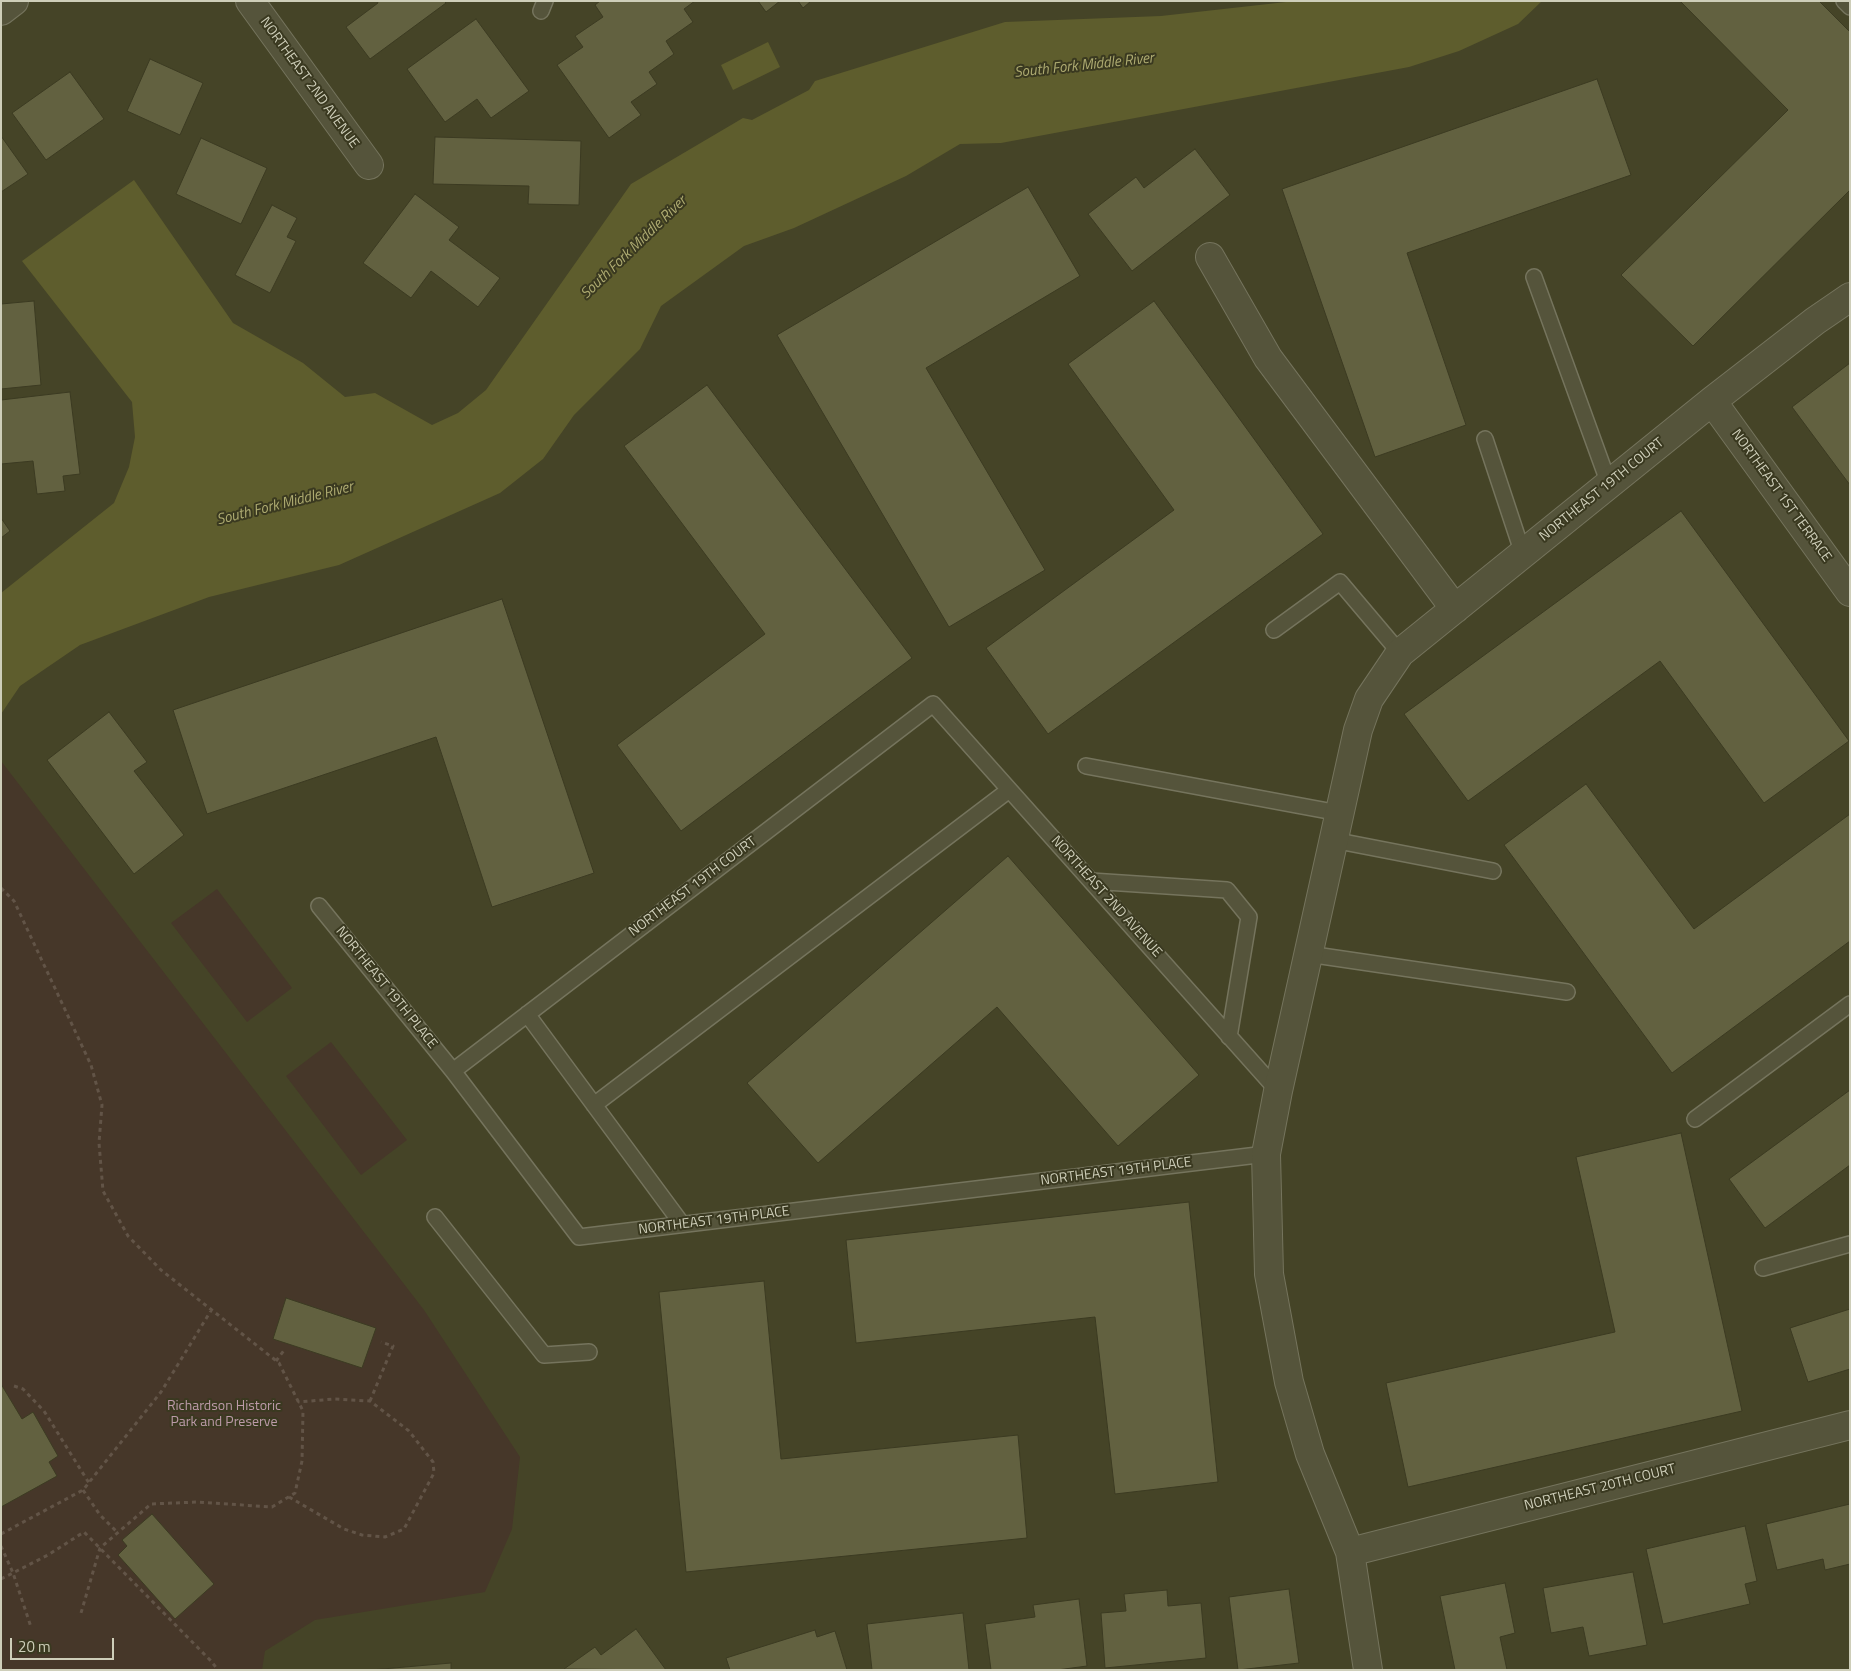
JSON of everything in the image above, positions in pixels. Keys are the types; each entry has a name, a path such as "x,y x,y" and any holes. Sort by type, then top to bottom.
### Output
{"street":[{"path":"1,11 14,1"},
{"name":"NORTHEAST 2ND AVENUE","path":"250,1 368,165"},
{"path":"1210,257 1268,358 1455,609"},
{"name":"NORTHEAST 19TH COURT","path":"1339,813 1358,730 1369,698 1400,653 1712,401 1815,321 1850,297"},
{"name":"NORTHEAST 1ST TERRACE","path":"1712,401 1850,592"},
{"path":"1339,813 1266,1154 1269,1274 1289,1382 1310,1454 1350,1552 1368,1670"},
{"name":"NORTHEAST 20TH COURT","path":"1350,1552 1850,1424"}],"lane":[{"path":"1844,1 1850,8"},
{"path":"1534,277 1609,484"},
{"path":"1485,440 1523,554"},
{"path":"1274,630 1340,582 1400,653"},
{"name":"NORTHEAST 2ND AVENUE","path":"933,704 1278,1091"},
{"name":"NORTHEAST 19TH COURT","path":"453,1071 933,704"},
{"path":"1086,766 1339,813"},
{"path":"594,1105 1010,790"},
{"path":"1333,840 1493,871"},
{"path":"1091,881 1227,890 1249,917 1229,1037"},
{"name":"NORTHEAST 19TH PLACE","path":"319,906 453,1071 579,1237 1266,1154"},
{"path":"1308,954 1567,992"},
{"path":"1695,1118 1850,1004"},
{"path":"527,1014 682,1224"},
{"path":"435,1217 544,1355 589,1352"},
{"path":"1763,1268 1850,1244"}],"path":[{"path":"1,888 14,901 91,1065 102,1105 99,1143 103,1191 128,1236 161,1270 279,1363 303,1412 302,1461 295,1494 272,1507 197,1502 151,1504 100,1548 81,1613"},
{"path":"1,1534 83,1490 161,1392 212,1309"},
{"path":"370,1401 393,1346 381,1342"},
{"path":"276,1361 284,1349"},
{"path":"14,1386 23,1390 44,1411 89,1482"},
{"path":"289,1497 344,1529 362,1535 384,1537 404,1529 434,1473 433,1462 408,1432 370,1401 334,1399 298,1402"},
{"path":"83,1490 100,1515 118,1532"},
{"path":"1,1579 48,1555 84,1532 218,1670"},
{"path":"1,1546 13,1573 31,1627"}],"green space":[{"name":"Richardson Historic Park and Preserve","path":"1,761 424,1310 520,1457 512,1529 485,1592 315,1620 265,1651 262,1670 1,1670"},
{"path":"217,889 292,988 247,1022 171,923"},
{"path":"331,1042 407,1140 361,1175 286,1076"}],"water":[{"name":"South Fork Middle River","path":"1295,1 1542,1 1518,24 1459,51 1409,67 1001,143 960,144 906,176 794,228 744,246 661,306 640,349 574,415 543,459 500,493 339,565 209,597 80,645 20,686 1,714 1,593 114,503 129,467 135,437 132,402 22,261 134,180 233,323 303,363 345,397 375,393 432,425 458,413 486,390 631,184 743,118 752,120 809,90 815,81 1005,22 1161,16"},
{"path":"768,42 780,67 733,90 721,65"}],"building":[{"path":"377,1 444,1 446,3 370,59 346,27 378,3"},
{"path":"600,1 695,1 684,9 693,22 666,41 674,54 649,72 657,84 631,102 641,115 609,138 557,65 583,47 575,36 603,17 595,5"},
{"path":"758,1 780,1 766,12"},
{"path":"798,1 811,1 803,8"},
{"path":"1680,1 1819,1 1850,32 1850,190 1693,346 1621,275 1788,110"},
{"path":"476,19 529,91 491,118 477,99 445,122 407,69"},
{"path":"150,59 203,83 180,135 127,111"},
{"path":"70,72 104,119 46,160 12,113"},
{"path":"1597,79 1631,175 1407,253 1466,425 1375,457 1282,189"},
{"path":"1,136 28,174 1,192"},
{"path":"435,137 581,141 579,205 528,204 529,186 433,184"},
{"path":"201,138 267,168 241,224 176,194"},
{"path":"1195,149 1230,195 1132,271 1088,214 1136,177 1144,188"},
{"path":"1028,187 1080,276 926,368 1045,570 949,627 777,335"},
{"path":"415,194 459,227 449,240 500,278 478,307 431,271 411,298 363,263"},
{"path":"272,205 297,218 287,237 296,241 270,293 235,275"},
{"path":"34,301 41,385 1,389 1,304"},
{"path":"1154,301 1323,534 1048,734 986,648 1174,510 1068,364"},
{"path":"1850,363 1850,485 1792,407"},
{"path":"707,385 912,658 681,831 617,745 765,634 624,446"},
{"path":"70,392 80,474 63,476 65,491 37,494 33,461 1,464 1,400"},
{"path":"1681,511 1849,741 1764,803 1660,661 1468,801 1404,714"},
{"path":"1,518 10,531 1,538"},
{"path":"502,599 594,873 492,907 436,737 207,814 173,710"},
{"path":"109,712 147,762 134,771 184,835 134,874 47,760"},
{"path":"1586,784 1694,929 1850,814 1850,941 1672,1073 1504,845"},
{"path":"1008,856 1199,1075 1118,1146 997,1007 818,1163 747,1083"},
{"path":"1850,1090 1850,1165 1765,1228 1729,1179"},
{"path":"1681,1133 1742,1411 1408,1487 1386,1383 1615,1332 1576,1157"},
{"path":"1189,1202 1218,1482 1115,1494 1095,1317 856,1343 846,1240"},
{"path":"764,1281 781,1459 1018,1435 1027,1538 686,1572 659,1292"},
{"path":"286,1298 376,1328 362,1368 273,1339"},
{"path":"1850,1309 1850,1369 1808,1382 1790,1328"},
{"path":"1,1384 22,1419 33,1412 58,1456 49,1462 57,1476 1,1507"},
{"path":"1850,1504 1850,1564 1825,1570 1823,1559 1777,1570 1766,1524"},
{"path":"152,1514 214,1584 175,1619 118,1555 127,1546 122,1540"},
{"path":"1745,1526 1757,1581 1745,1584 1750,1604 1663,1624 1646,1549"},
{"path":"1633,1572 1647,1645 1589,1656 1583,1627 1551,1633 1543,1588"},
{"path":"1505,1583 1515,1633 1500,1637 1507,1670 1455,1670 1440,1596"},
{"path":"1289,1589 1299,1663 1238,1670 1229,1597"},
{"path":"1167,1590 1168,1606 1201,1603 1206,1658 1105,1668 1101,1613 1126,1611 1124,1594"},
{"path":"1079,1599 1087,1666 1057,1670 991,1670 985,1624 1035,1617 1033,1605"},
{"path":"963,1613 969,1670 872,1670 867,1624"},
{"path":"636,1629 666,1670 564,1669 595,1647 601,1655"},
{"path":"815,1630 817,1637 835,1631 847,1670 730,1670 726,1658"},
{"path":"451,1663 451,1670 371,1670"}]}
